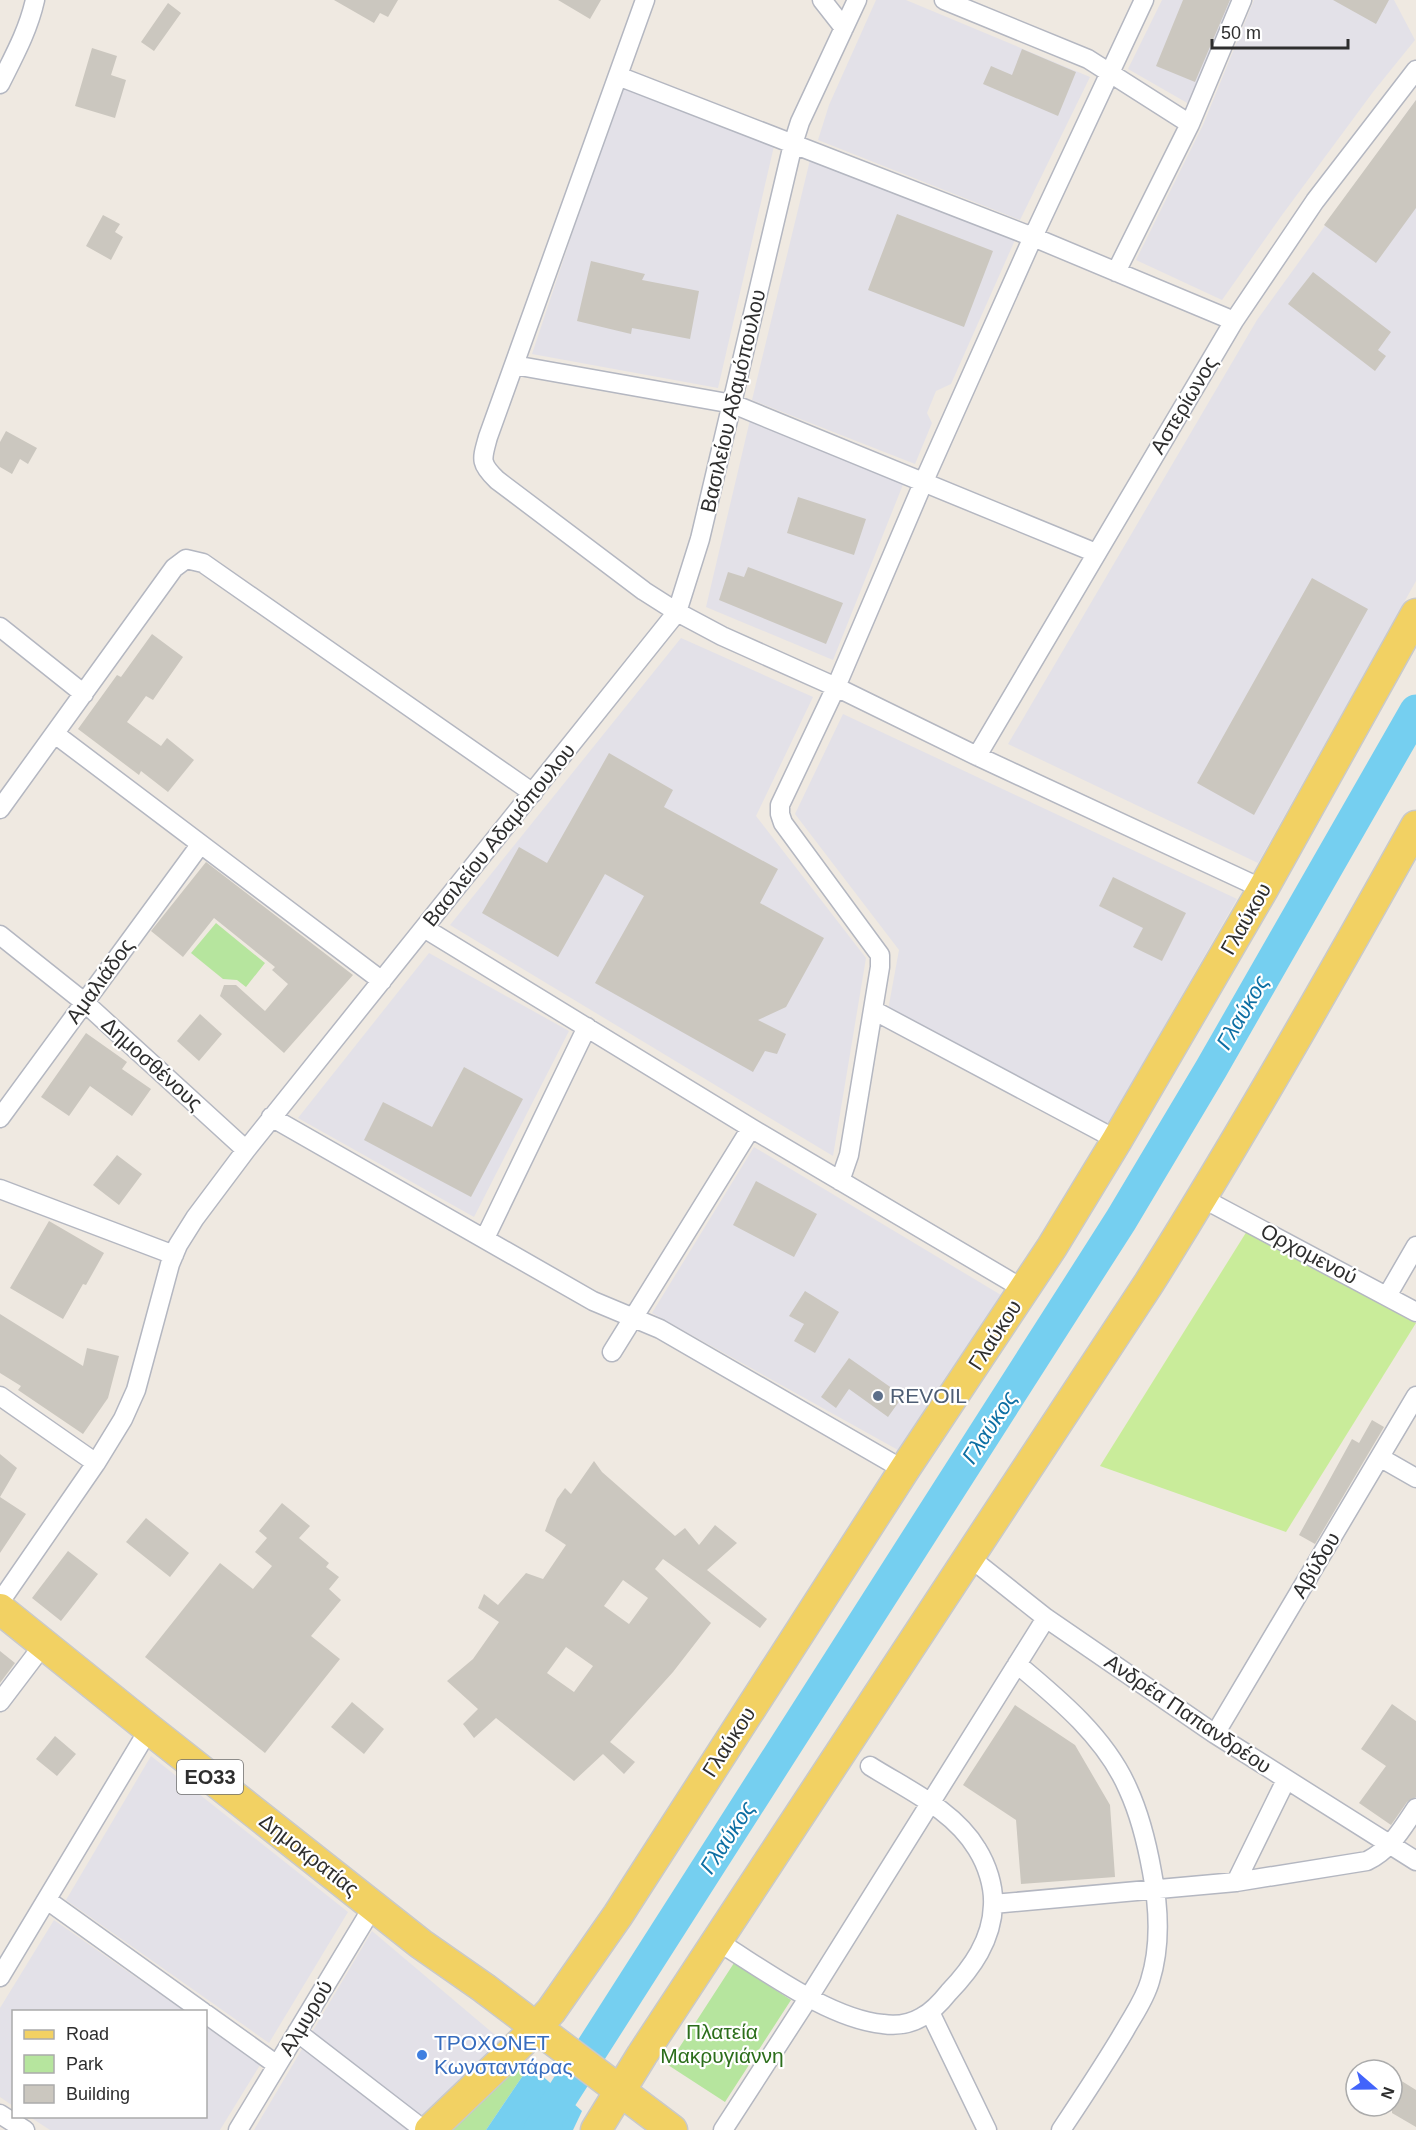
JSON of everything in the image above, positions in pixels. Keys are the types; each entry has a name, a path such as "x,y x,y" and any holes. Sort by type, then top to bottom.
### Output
{"main road":[{"name":"Γλαύκου","path":"430,2130 538,2040 563,1995 601,1941 904,1470 1025,1290 1118,1140 1263,889 1416,614"},
{"path":"606,2101 717,1941 1126,1318 1202,1198 1314,1008 1416,826"},
{"name":"Δημοκρατίας","path":"0,1609 421,1944 484,1988 538,2040"},
{"name":"ΕΟ33","path":"538,2040 606,2101 644,2130"},
{"name":"ΕΟ33","path":"606,2101 672,2130"}],"street":[{"path":"0,84 22,40 35,0"},
{"path":"645,0 488,437 482,462 484,467 497,480 644,591 677,612 722,636 836,687 977,756 1263,889"},
{"path":"822,0 844,28"},
{"name":"Βασιλείου Αδαμόπουλου","path":"0,1602 96,1463 133,1400 166,1275 174,1255 195,1218 271,1117 677,612 700,539 734,404 793,144 800,122 857,0"},
{"path":"944,0 1082,56 1190,124"},
{"path":"840,1181 849,1155 880,966 879,952 783,823 780,814 782,801 836,687 924,481 1033,237 1144,0"},
{"path":"1116,272 1190,124 1242,0"},
{"name":"Αστερίωνος","path":"977,756 1234,321 1315,201 1416,70"},
{"path":"618,76 1033,237 1234,321"},
{"path":"514,365 734,404 1096,553"},
{"path":"0,809 174,568 186,559 194,559 203,563 533,793"},
{"path":"0,627 84,694"},
{"path":"55,734 382,981"},
{"name":"Αμαλιάδος","path":"0,1118 200,845"},
{"path":"424,928 751,1128 1025,1290"},
{"name":"Δημοσθένους","path":"0,935 84,1002 246,1150"},
{"path":"873,1010 1118,1140"},
{"path":"485,1238 587,1027"},
{"path":"271,1117 593,1301 660,1329 904,1470"},
{"path":"612,1352 751,1128"},
{"path":"0,1189 174,1255"},
{"name":"Ορχομενού","path":"1202,1198 1416,1312"},
{"path":"1387,1296 1416,1246"},
{"path":"0,1396 96,1463"},
{"name":"Αβύδου","path":"1215,1734 1416,1396"},
{"path":"1380,1458 1416,1478"},
{"name":"Ανδρέα Παπανδρέου","path":"968,1556 1046,1618 1215,1734 1416,1861"},
{"path":"723,2130 1046,1618"},
{"path":"0,1702 44,1644"},
{"path":"1017,1664 1077,1718 1117,1768 1128,1787 1138,1814 1155,1890 1157,1910 1157,1944 1149,1983 1139,2007 1061,2130"},
{"path":"0,1977 148,1729"},
{"path":"717,1941 809,1997 855,2018 885,2025 910,2022 930,2012 956,1984 977,1957 987,1938 993,1905 989,1876 977,1849 961,1827 929,1803 870,1766"},
{"path":"1236,1882 1286,1780"},
{"path":"993,1905 1236,1882 1367,1861 1376,1857 1390,1845 1416,1808"},
{"path":"46,1900 200,2010"},
{"name":"Αλμυρού","path":"238,2130 374,1905"},
{"path":"930,2012 987,2130"},
{"path":"207,2015 277,2065"},
{"path":"297,2032 424,2130"},
{"path":"0,2114 25,2130"}],"shaded area":[{"path":"876,0 906,0 1090,77 1020,220 818,140 829,105"},
{"path":"1162,0 1231,0 1189,104 1128,69"},
{"path":"1254,0 1394,0 1415,40 1373,92 1222,300 1136,260 1203,125"},
{"path":"621,87 774,146 718,388 532,354"},
{"path":"1416,100 1416,581 1258,863 1008,744 1257,320"},
{"path":"810,160 1015,240 951,384 936,391 927,413 932,423 915,464 752,400"},
{"path":"750,420 904,482 833,660 706,607"},
{"path":"681,638 813,697 756,816 866,958 833,1156 450,925"},
{"path":"843,714 1237,899 1107,1126 888,1010 899,950 795,814"},
{"path":"429,953 569,1031 474,1217 298,1118"},
{"path":"754,1147 1001,1295 898,1450 652,1313"},
{"path":"151,1756 348,1912 269,2043 66,1900"},
{"path":"54,1920 183,2010 12,2010 12,2105 0,2097 0,2008"},
{"path":"372,1931 501,2040 412,2130 254,2130"},
{"path":"207,2028 260,2065 220,2130 50,2130 32,2118 207,2118"}],"green space":[{"path":"216,923 265,963 246,987 237,980 223,979 191,953"},
{"path":"1247,1231 1416,1323 1286,1532 1100,1466"},
{"name":"Πλατεία Μακρυγιάννη","path":"734,1963 791,2000 725,2102 668,2065"},
{"path":"522,2065 530,2065 486,2130 447,2130 513,2069"}],"water":[{"path":"530,2065 582,2111 573,2130 486,2130"}],"building":[{"path":"334,0 398,0 388,17 380,13 374,23"},
{"path":"558,0 601,0 590,19"},
{"path":"1183,0 1230,0 1195,82 1156,66"},
{"path":"1333,0 1389,0 1376,24"},
{"path":"168,3 181,13 154,51 141,42"},
{"path":"92,48 117,56 111,75 126,80 115,118 75,106"},
{"path":"1022,49 1076,72 1058,116 983,84 991,66 1012,75"},
{"path":"1416,100 1416,208 1376,263 1324,225"},
{"path":"897,214 993,251 964,327 868,290"},
{"path":"103,215 120,224 115,232 123,237 111,260 86,246"},
{"path":"591,261 645,274 642,280 699,291 690,339 632,328 631,334 577,321"},
{"path":"1313,272 1391,332 1378,350 1386,356 1375,371 1288,304"},
{"path":"6,431 37,448 28,464 20,459 12,474 0,467 0,442"},
{"path":"798,497 866,519 854,555 787,533"},
{"path":"748,567 843,603 826,644 719,600 728,572 744,577"},
{"path":"1312,578 1368,609 1254,815 1197,783"},
{"path":"152,634 183,657 153,700 146,696 127,722 161,746 167,738 194,760 168,792 141,771 139,775 78,729 117,675 121,677"},
{"path":"609,753 673,790 664,807 778,869 760,903 824,938 786,1007 758,1020 786,1034 777,1054 765,1051 753,1072 595,983 644,896 605,874 558,957 482,913 519,847 547,863"},
{"path":"206,862 353,975 284,1053 220,996 224,985 236,985 265,1011 288,984 272,970 275,967 214,918 183,957 151,931"},
{"path":"1113,877 1186,913 1162,961 1133,947 1143,928 1099,906"},
{"path":"200,1014 222,1034 199,1061 177,1041"},
{"path":"86,1033 127,1062 122,1069 151,1089 132,1116 90,1086 69,1116 41,1097"},
{"path":"464,1067 523,1099 471,1197 364,1140 383,1102 432,1127"},
{"path":"117,1155 142,1174 119,1205 93,1185"},
{"path":"756,1181 817,1214 794,1257 733,1225"},
{"path":"49,1221 104,1253 63,1319 10,1288"},
{"path":"805,1291 839,1312 815,1353 794,1341 804,1324 789,1316"},
{"path":"0,1314 83,1366 87,1348 119,1356 108,1398 83,1434 18,1390 21,1386 0,1373"},
{"path":"849,1358 903,1396 888,1417 849,1389 836,1408 821,1397"},
{"path":"1372,1420 1384,1427 1315,1544 1299,1535 1352,1439 1359,1443"},
{"path":"0,1454 17,1468 0,1497"},
{"path":"594,1461 602,1472 675,1536 685,1528 699,1545 715,1525 737,1543 707,1570 767,1619 760,1628 663,1559 655,1569 711,1623 673,1672 610,1742 635,1762 624,1774 603,1754 574,1781 496,1718 474,1738 463,1724 478,1709 447,1681 473,1659 499,1622 478,1608 484,1594 498,1605 526,1573 543,1579 566,1545 545,1531 557,1499 565,1488 571,1494","holes":["623,1580 648,1598 629,1624 604,1606","566,1647 593,1666 574,1692 547,1673"]},
{"path":"0,1497 26,1514 0,1553"},
{"path":"282,1503 310,1526 299,1538 329,1563 326,1567 339,1577 329,1589 341,1600 311,1636 340,1659 265,1753 145,1657 220,1563 253,1589 272,1566 255,1552 267,1538 259,1531"},
{"path":"146,1518 189,1553 170,1577 126,1542"},
{"path":"68,1551 98,1574 61,1621 32,1598"},
{"path":"0,1651 15,1663 0,1683"},
{"path":"352,1702 384,1729 364,1754 331,1727"},
{"path":"1392,1704 1416,1721 1416,1797 1407,1802 1391,1825 1359,1803 1386,1766 1361,1749"},
{"path":"1015,1705 1075,1745 1110,1805 1115,1877 1021,1884 1016,1820 963,1785"},
{"path":"55,1736 76,1754 57,1776 36,1759"},
{"path":"1404,2082 1416,2090 1416,2127 1401,2118 1404,2118"}],"waterway":[{"name":"Γλαύκος","path":"540,2130 1121,1220 1211,1069 1416,711"}],"place":[{"name":"REVOIL","path":"878,1396"},
{"name":"ΤΡΟΧΟΝΕΤ Κωνσταντάρας","path":"422,2055"}]}
